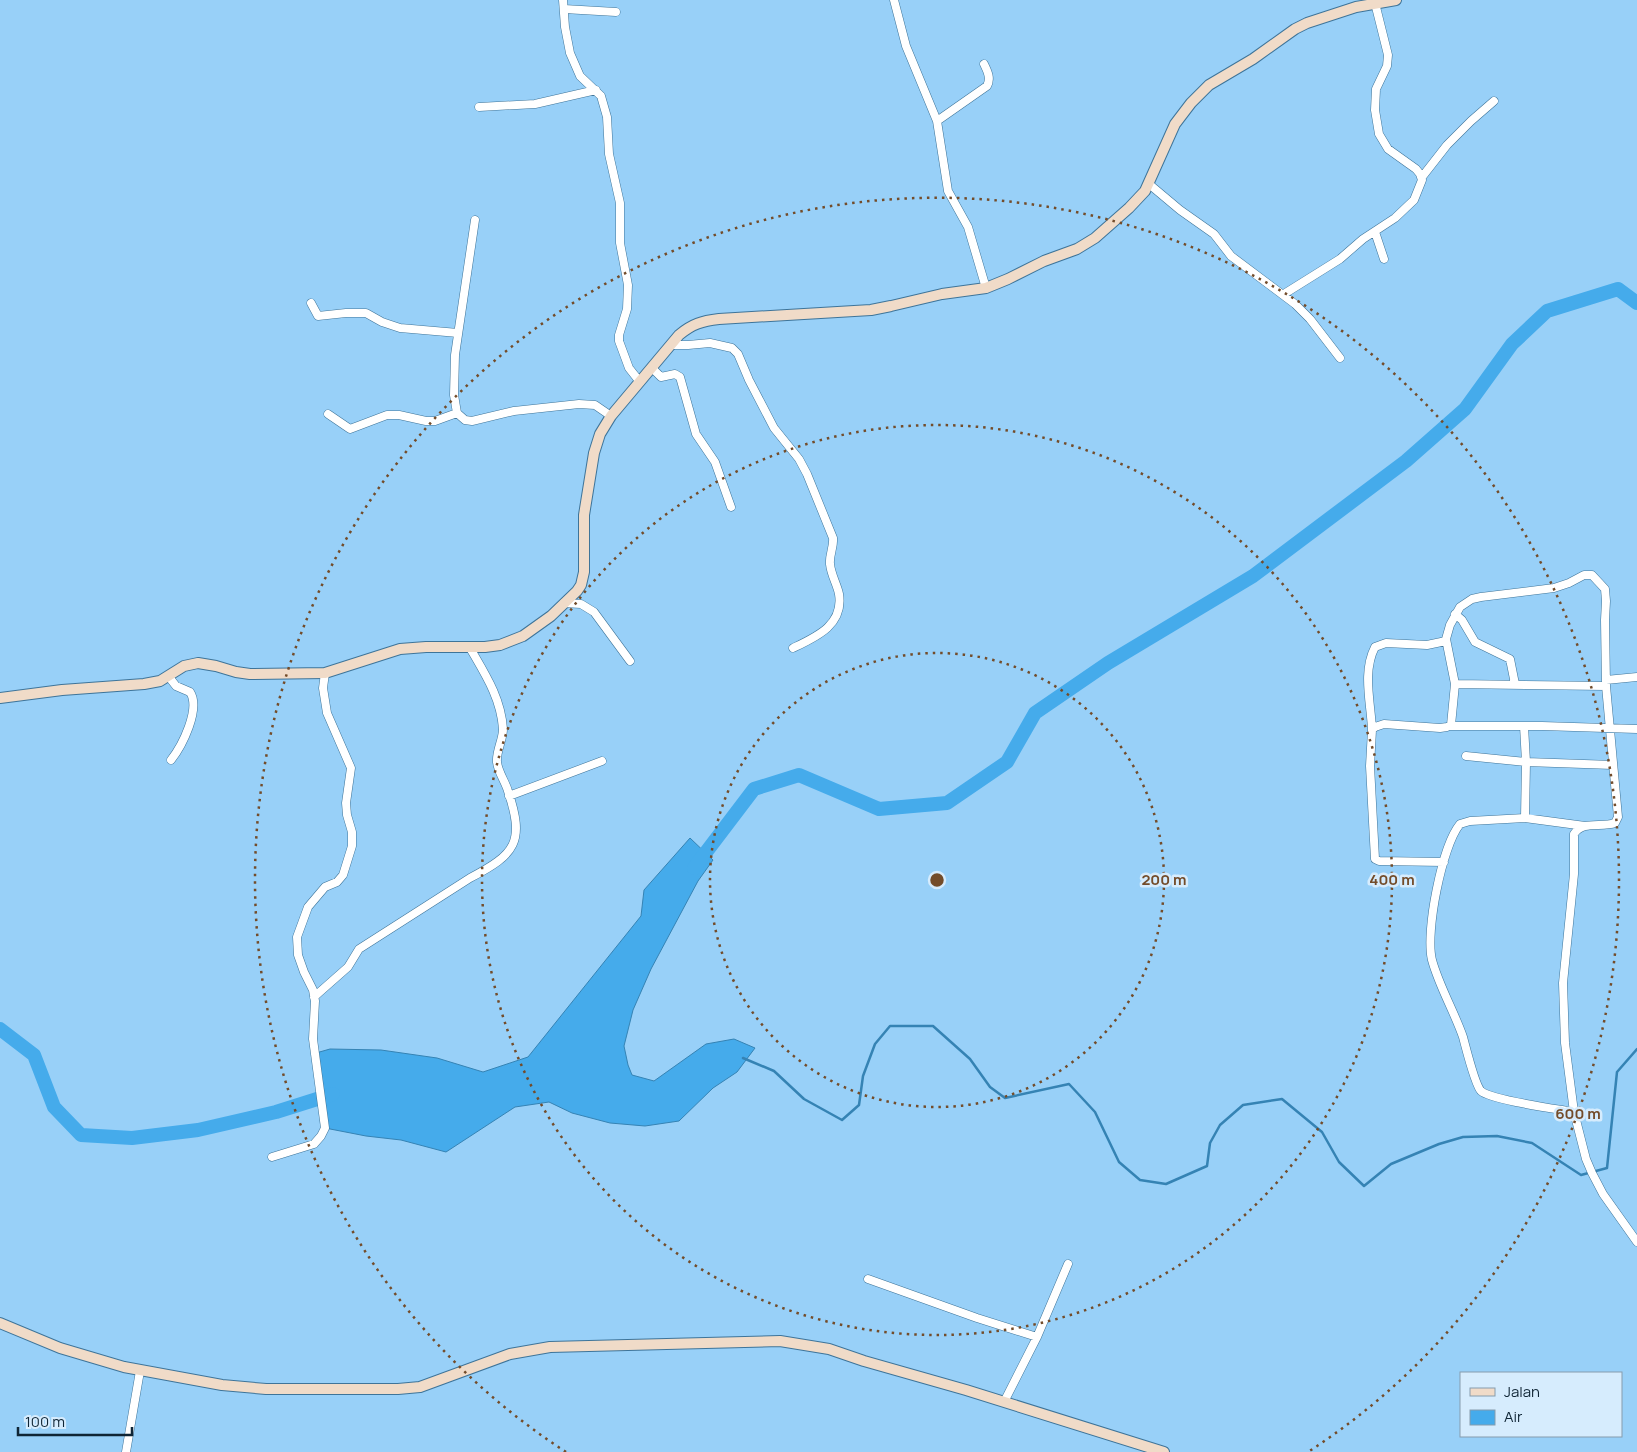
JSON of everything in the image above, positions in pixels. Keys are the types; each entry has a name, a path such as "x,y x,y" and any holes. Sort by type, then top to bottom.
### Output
{"street":[{"path":"563,0 565,27 570,53 580,76 596,90 603,101 607,117 609,154 620,202 620,243 628,284 627,309 619,341 629,368 640,382"},
{"path":"894,0 906,46 937,121 948,191 968,227 986,288"},
{"path":"0,698 160,681 184,666 198,662 250,674 325,673 400,649 426,646 470,648 500,645 523,636 536,628 577,592 584,578 584,515 594,452 600,434 611,416 671,345 688,328 706,320 871,310 942,294 986,288 1044,261 1086,245 1129,208 1145,191 1167,138 1175,124 1201,92 1216,80 1253,59 1295,29 1307,23 1355,4 1396,0"},
{"path":"1375,3 1388,55 1386,66 1376,89 1375,110 1379,134 1388,149 1416,169 1422,177"},
{"path":"564,9 616,12"},
{"path":"937,121 986,86 989,82 989,77 984,64"},
{"path":"478,106 535,104 596,90"},
{"path":"1284,294 1340,259 1363,239 1395,218 1409,206 1418,192 1422,177 1447,145 1494,101"},
{"path":"1149,184 1180,210 1214,234 1231,256 1284,294 1310,319 1340,358"},
{"path":"475,220 455,355 454,395 457,413 465,420 472,421 514,411 586,404 598,407 611,416"},
{"path":"1375,232 1384,259"},
{"path":"311,302 318,316 366,313 382,322 400,328 458,333"},
{"path":"671,345 688,346 710,343 732,348 738,354 774,428 799,459 818,500 833,538 834,544 830,562 840,604 831,625 822,634 793,648"},
{"path":"652,368 660,377 675,374 680,377 694,429 715,462 732,507"},
{"path":"328,414 350,429 387,415 435,421 457,413"},
{"path":"1450,726 1452,722 1455,684 1446,634 1455,614 1464,603 1472,599 1554,588 1584,575 1592,575 1605,589 1606,683 1617,798 1617,820 1611,824 1585,826 1525,818 1463,822 1457,828 1444,862 1432,912 1429,942 1432,960 1458,1023 1481,1091 1574,1112"},
{"path":"564,603 580,604 594,612 630,661"},
{"path":"1455,614 1462,620 1475,642 1510,658 1515,684"},
{"path":"1444,862 1379,861 1375,859 1370,766 1372,730 1368,693 1370,656 1374,647 1386,643 1427,645 1446,641"},
{"path":"314,997 340,976 361,947 470,878 499,862 512,845 516,835 516,825 509,796 497,761 503,728 490,680 470,648"},
{"path":"272,1157 314,1144 322,1136 324,1128 313,1030 316,1009 314,997 298,955 297,937 308,907 325,887 337,882 342,875 352,846 346,803 352,768 326,713 322,688 325,673"},
{"path":"168,677 176,686 190,692 194,702 192,717 184,740 179,751 170,760"},
{"path":"1455,684 1606,683 1637,677"},
{"path":"1372,730 1384,724 1432,728 1450,726 1524,726 1637,729"},
{"path":"1524,726 1526,762 1525,818"},
{"path":"1466,756 1526,762 1613,765"},
{"path":"509,796 602,761"},
{"path":"1585,826 1576,830 1573,842 1574,874 1564,983 1565,1043 1574,1112 1583,1151 1603,1194 1637,1242"},
{"path":"1004,1402 1037,1337 1068,1264"},
{"path":"868,1278 969,1315 1037,1337"},
{"path":"0,1323 85,1357 140,1371 222,1385 266,1389 411,1389 430,1385 510,1354 537,1349 586,1345 773,1341 821,1347 1164,1452"},
{"path":"126,1452 140,1371"}],"water":[{"path":"690,838 713,860 698,881 651,969 633,1010 624,1046 628,1065 632,1075 654,1081 706,1044 734,1039 755,1048 737,1072 713,1088 679,1121 645,1126 610,1123 572,1113 549,1102 515,1107 446,1152 401,1140 366,1136 325,1128 316,1053 330,1049 381,1050 437,1058 483,1072 528,1057 641,916 644,890"}],"waterway":[{"path":"694,868 754,789 799,775 879,809 947,803 1007,762 1035,713 1108,663 1253,576 1406,461 1465,409 1512,344 1547,311 1618,289 1637,303"},
{"path":"743,1058 774,1071 804,1099 842,1120 859,1105 863,1076 875,1044 890,1026 933,1026 970,1059 990,1087 1005,1098 1069,1084 1095,1112 1119,1162 1140,1180 1166,1184 1207,1166 1210,1143 1220,1125 1243,1105 1282,1099 1322,1132 1339,1162 1364,1186 1391,1164 1439,1144 1463,1137 1497,1136 1532,1143 1581,1175 1607,1168 1617,1072 1637,1049"},
{"path":"0,1029 34,1055 54,1107 81,1135 132,1138 198,1130 276,1112 333,1094"}]}
